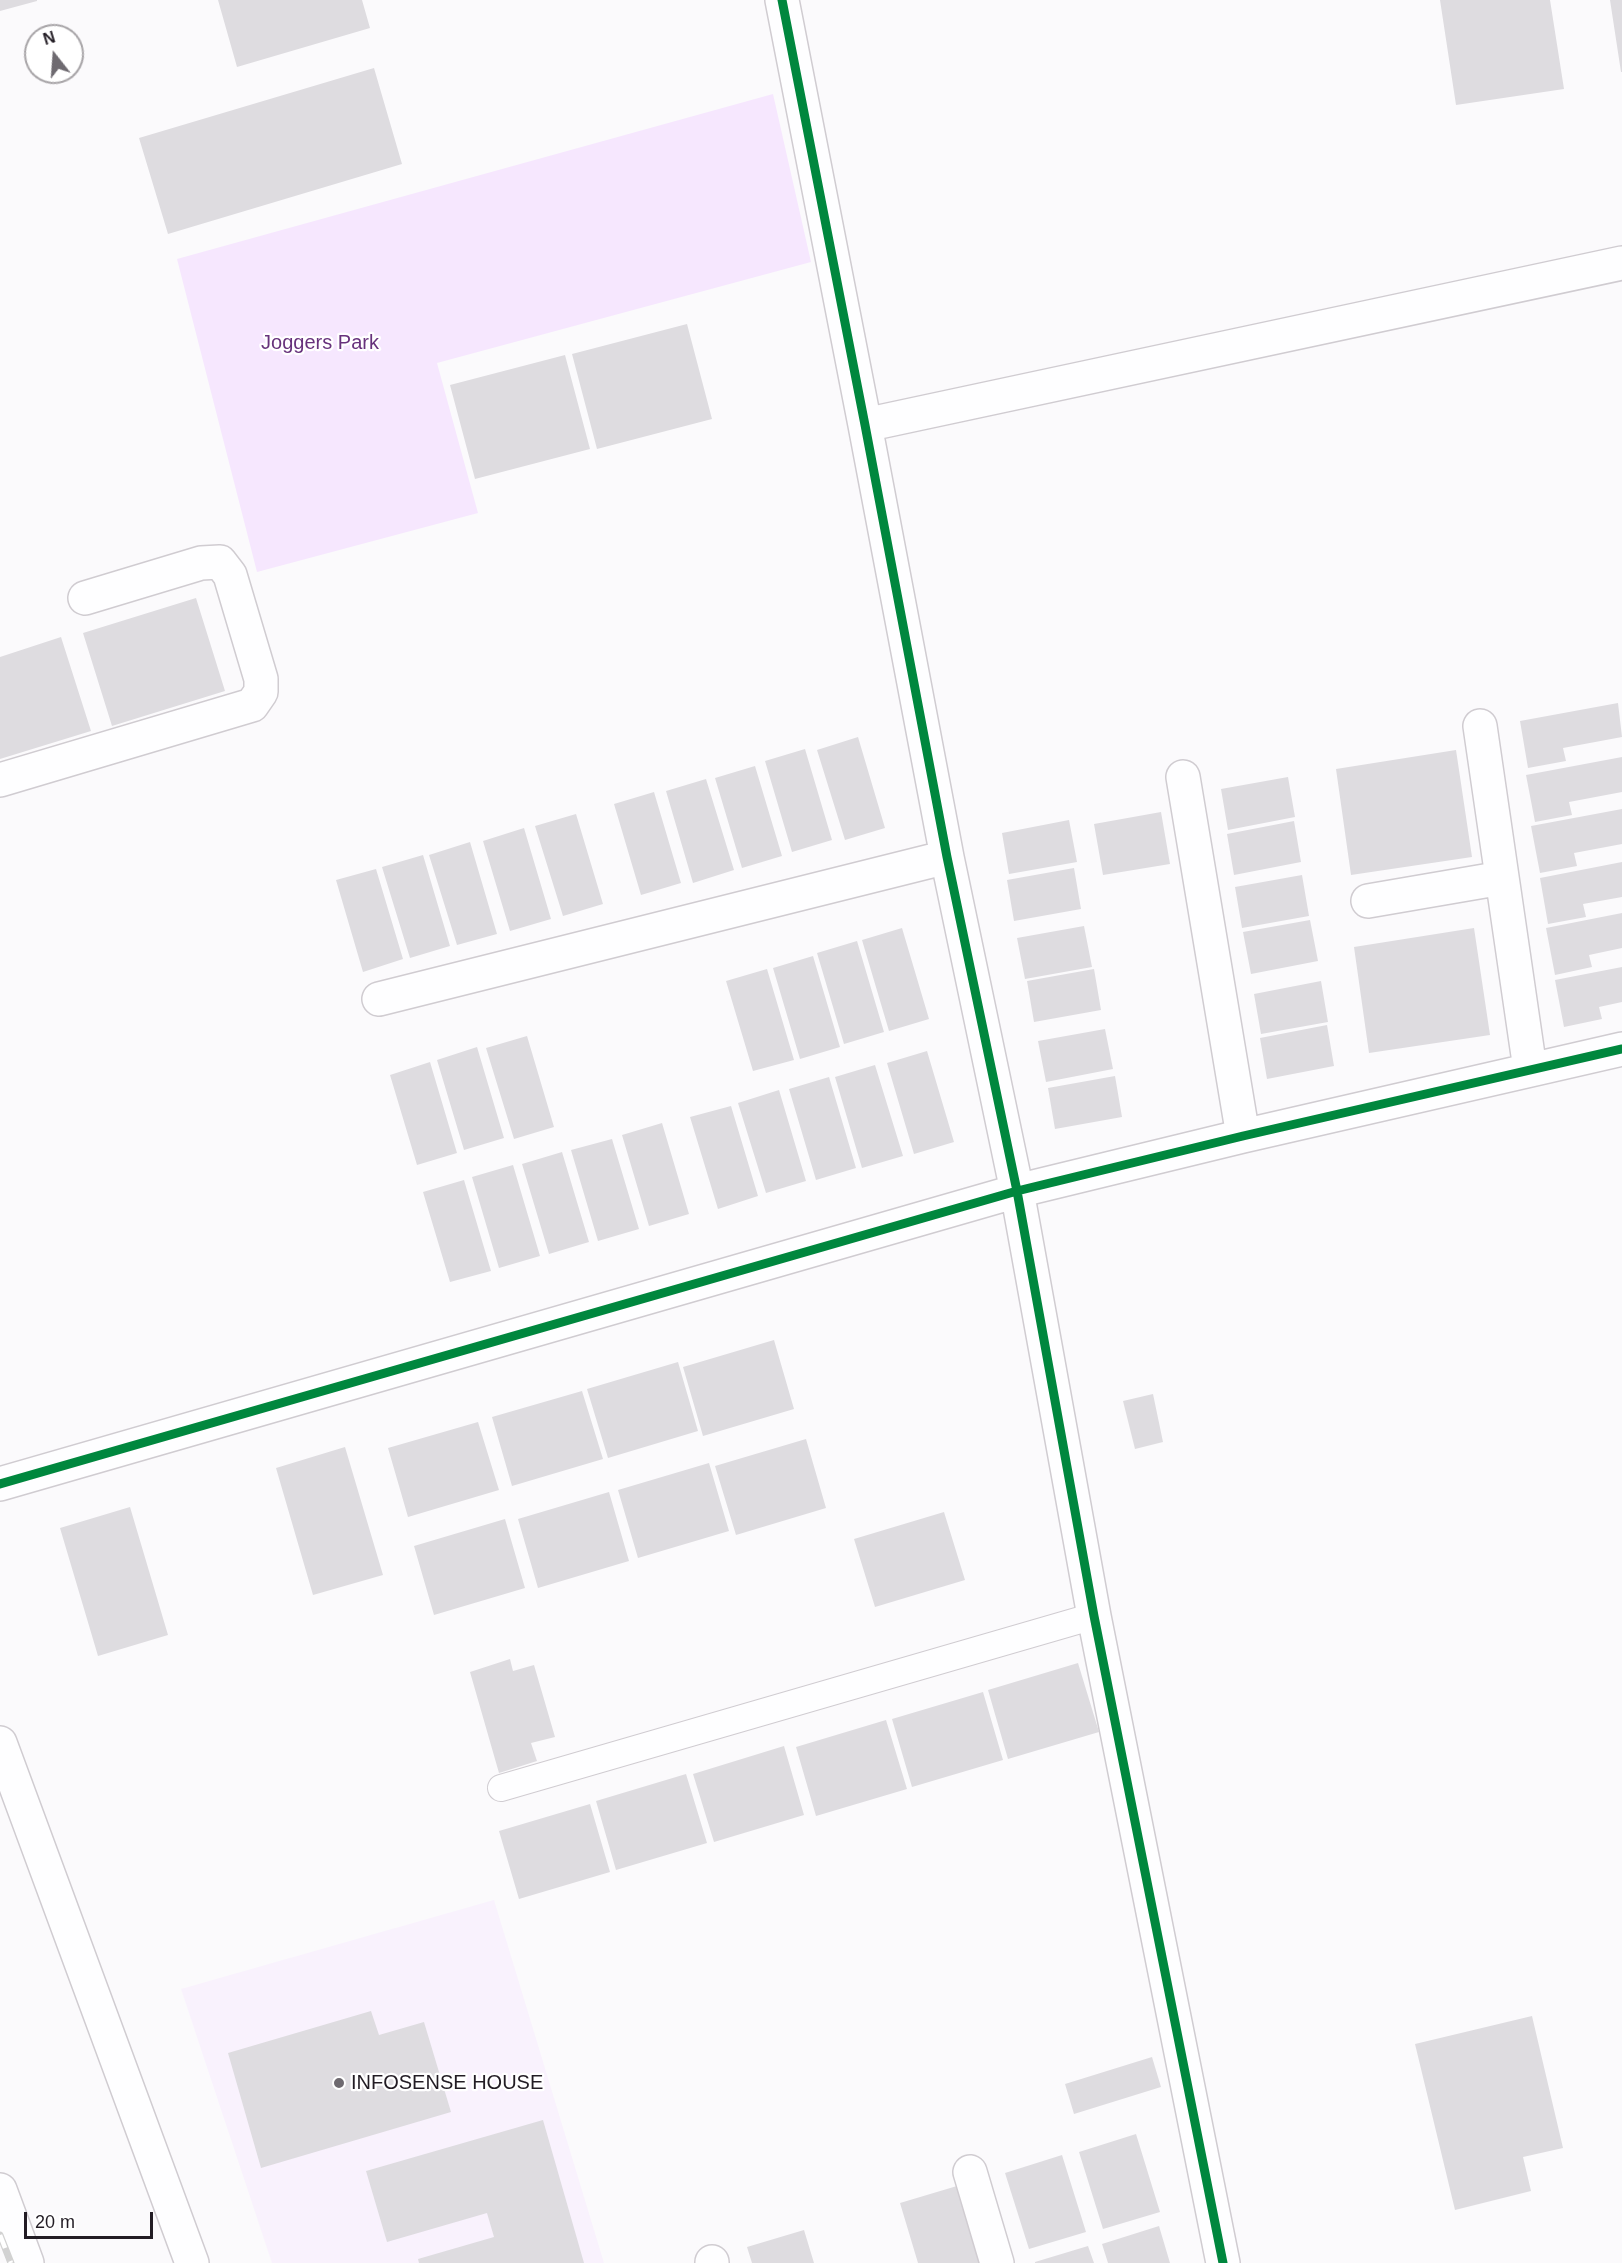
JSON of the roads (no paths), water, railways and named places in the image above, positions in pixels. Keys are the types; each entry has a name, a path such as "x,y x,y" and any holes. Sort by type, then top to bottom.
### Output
{"street":[{"path":"782,0 866,425 947,857 1017,1191 1094,1616 1223,2263"},
{"path":"866,425 1622,263"},
{"path":"0,780 252,705 261,692 261,679 230,575 220,562 201,563 85,597"},
{"path":"1480,726 1530,1069"},
{"path":"1183,777 1244,1136"},
{"path":"379,999 947,857"},
{"path":"1368,901 1502,878"},
{"path":"0,1484 1017,1191 1622,1049"},
{"path":"0,1743 192,2263"},
{"path":"970,2172 997,2263"},
{"path":"0,2190 27,2263"}],"lane":[{"path":"501,1788 1094,1616"}],"railway":[{"path":"0,2235 11,2263"}],"place":[{"name":"INFOSENSE HOUSE","path":"339,2083"}],"park label":[{"name":"Joggers Park","path":"320,343"}]}
